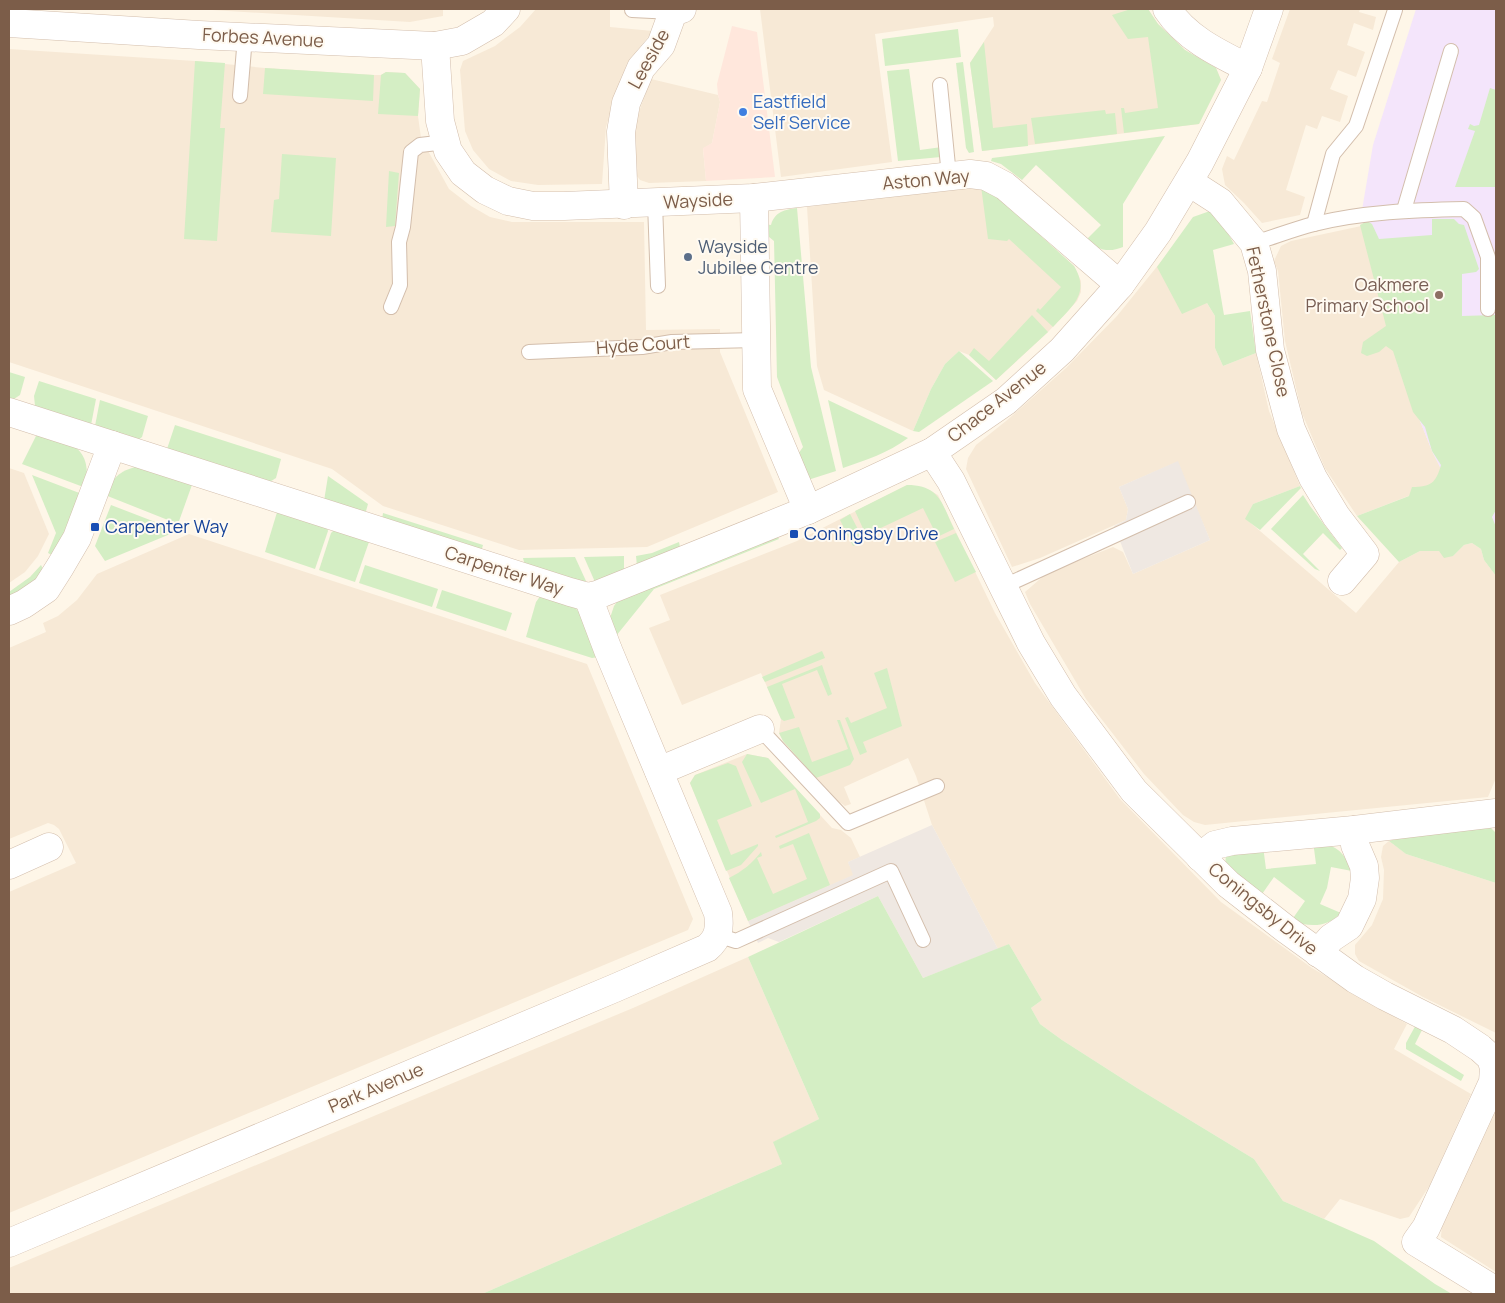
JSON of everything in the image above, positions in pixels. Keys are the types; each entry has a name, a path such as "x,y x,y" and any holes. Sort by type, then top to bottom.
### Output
{"street":[{"name":"Forbes Avenue","path":"9,23 435,46 462,41 492,23 506,9"},
{"path":"1166,9 1175,22 1209,49 1248,68"},
{"name":"Chace Avenue","path":"588,597 808,510 932,452 1006,401 1062,350 1120,284 1158,232 1189,182 1248,68 1269,9"},
{"name":"Leeside","path":"624,205 621,132 626,103 641,68 661,44 678,10"},
{"name":"Wayside","path":"435,46 440,121 448,151 463,173 484,190 508,202 533,206 624,205 754,198 757,389 808,510"},
{"name":"Aston Way","path":"754,198 970,174 986,176 1004,186 1120,284"},
{"name":"Fetherstone Close","path":"1189,182 1220,202 1254,243 1262,271 1270,350 1291,429 1313,478 1336,516 1365,554 1342,581"},
{"name":"Carpenter Way","path":"9,412 588,597 659,771 718,924"},
{"path":"9,611 24,604 46,589 60,567 76,538 112,445"},
{"name":"Coningsby Drive","path":"932,452 951,481 1031,643 1063,696 1134,791 1228,884 1318,953 1355,979 1453,1030 1480,1048 1491,1058 1494,1068 1493,1082 1426,1228 1416,1242 1496,1292"},
{"path":"659,771 760,729"},
{"path":"1200,857 1215,845 1232,841 1354,830 1496,813"},
{"path":"1318,953 1331,938 1349,926 1362,899 1365,878 1364,866 1356,844 1354,830"},
{"path":"9,865 49,847"},
{"name":"Park Avenue","path":"9,1243 707,948 714,942 718,924"}],"lane":[{"path":"632,10 678,10"},
{"path":"1314,224 1334,154 1356,126 1395,10"},
{"path":"240,96 245,37"},
{"path":"1404,210 1452,50"},
{"path":"940,85 949,176"},
{"path":"391,307 400,285 400,242 411,152 420,145 446,142"},
{"path":"655,203 658,286"},
{"path":"1254,243 1314,224 1362,215 1404,210 1464,209 1474,218 1490,250 1488,257 1488,309"},
{"name":"Hyde Court","path":"529,352 642,347 672,342 756,340"},
{"path":"1002,587 1188,502"},
{"path":"760,729 848,823 938,786"},
{"path":"718,924 736,941 891,871 923,940"}],"shaded area":[{"path":"196,9 443,9 443,16 410,22"},
{"path":"536,9 610,9 610,27 653,31 627,63 615,98 606,127 602,184 538,185 511,181 489,169 473,150 465,131 460,70 463,61 495,46 520,27"},
{"path":"760,9 1148,9 1158,24 1185,50 1216,68 1221,80 1199,124 982,151 970,63 994,26 993,17 875,34 892,162 781,177"},
{"path":"1290,9 1360,9 1359,12 1376,17 1373,30 1354,23 1347,45 1365,52 1356,77 1338,70 1330,89 1348,96 1340,122 1322,116 1317,129 1306,125 1286,190 1305,197 1300,215 1262,223 1225,185 1222,169 1227,156 1234,160 1262,101 1267,102 1280,63 1272,59"},
{"name":"Oakmere Primary School","path":"1416,9 1496,9 1496,543 1447,481 1432,451 1398,366 1362,210 1373,145"},
{"path":"732,26 757,32 775,177 706,181 703,148 712,143 720,102 717,84"},
{"path":"9,49 374,75 381,75 386,72 405,73 420,89 418,116 421,138 449,189 471,206 490,217 512,222 644,222 646,330 720,329 720,352 778,492 647,547 519,550 383,506 332,469 9,362"},
{"path":"651,79 718,95 720,102 712,143 703,149 706,181 649,183 640,180 634,172 633,128"},
{"path":"981,186 1074,266 1081,281 1081,292 1077,301 1048,332 996,380 969,355 959,351 945,364 931,389 913,431 824,390 817,366 807,207"},
{"path":"1366,225 1398,366 1432,451 1447,481 1357,516 1325,468 1302,413 1285,341 1278,271 1274,261 1281,246 1291,241"},
{"path":"1172,248 1215,316 1215,348 1223,366 1256,353 1269,411 1300,486 1253,504 1246,519 1356,613 1399,562 1420,551 1439,551 1453,556 1464,545 1472,543 1481,549 1484,560 1496,576 1496,778 1488,797 1205,825 1194,822 1183,815 1144,774 1086,699 1030,604 1025,592 1047,573 1113,547 1123,552 1133,574 1210,540 1177,462 1119,487 1128,509 1126,520 1040,558 1012,567 966,469 968,458 976,445 1066,368 1117,316"},
{"path":"1178,461 1210,540 1133,574 1114,526 1126,520 1128,509 1119,487"},
{"path":"9,468 24,473 49,534 38,556 25,572 9,583"},
{"path":"907,485 927,489 938,495 995,613 1035,683 1120,799 1221,902 1312,968 1407,1024 1394,1049 1471,1094 1430,1185 1409,1217 1400,1219 1340,1199 1324,1219 1283,1201 1254,1159 1137,1088 1040,1024 1031,1008 1042,1000 1009,944 998,949 932,825 908,758 844,787 851,804 845,806 838,801 783,741 779,733 781,719 761,673 682,705 649,628 670,620 660,595 797,541"},
{"path":"189,534 587,664 693,919 688,930 9,1213 9,892 76,863 59,829 54,825 48,823 9,839 9,648 46,632 43,623 58,616 77,600 97,574"},
{"path":"747,754 768,758 832,828 841,830 851,838 860,857 848,862 854,875 748,921 690,783 695,775"},
{"path":"932,825 998,949 923,978 878,896 779,942 768,938 758,943 748,921 853,875 848,862"},
{"path":"1389,841 1406,854 1496,883 1496,1033 1423,997 1359,961 1355,954 1355,945 1372,925 1383,899 1384,870 1381,857 1383,846"},
{"path":"748,957 819,1119 774,1142 782,1164 482,1294 9,1294 9,1268 633,1008"},
{"path":"1496,1108 1496,1272 1441,1237 1442,1223"}],"green space":[{"path":"1131,9 1148,9 1158,24 1185,50 1216,68 1221,80 1199,124 1124,133 1121,108 1124,108 1125,113 1158,108 1148,37 1128,39 1112,15"},
{"path":"958,29 961,57 885,66 882,39"},
{"path":"984,42 993,128 1027,124 1028,146 982,151 970,63"},
{"path":"195,61 225,63 220,128 225,128 217,241 184,239"},
{"path":"963,62 974,152 969,153 966,148 956,63"},
{"path":"265,68 374,75 373,101 263,94"},
{"path":"909,69 920,150 942,147 941,157 898,161 887,71"},
{"path":"386,72 405,73 420,89 418,116 378,114 381,75"},
{"path":"1490,88 1496,90 1496,187 1455,187 1475,131 1468,129 1470,124 1474,126 1479,125"},
{"path":"1105,110 1106,114 1115,113 1117,134 1035,144 1031,118"},
{"path":"1165,136 1123,204 1123,247 1113,250 1103,250 1086,240 1101,225 1036,165 1022,180 1001,164 991,161 992,158"},
{"path":"282,154 336,158 331,236 271,232 274,200 279,199"},
{"path":"389,171 399,173 395,226 386,227"},
{"path":"981,186 987,187 1074,266 1079,276 1080,292 1072,306 1053,327 1036,311 1038,308 1040,310 1061,287 1009,239 1007,241 988,239"},
{"path":"797,208 811,367 836,471 811,479 805,478 796,457 803,447 777,377 774,241 763,232 763,224 771,225 778,214"},
{"path":"1210,211 1224,226 1234,244 1213,250 1224,315 1250,311 1256,353 1223,366 1215,348 1215,316 1207,303 1182,314 1157,267 1193,217"},
{"path":"1432,219 1454,219 1459,224 1464,225 1479,269 1476,272 1462,274 1462,316 1495,315 1496,510 1492,517 1496,527 1496,576 1484,560 1481,549 1472,543 1464,545 1453,556 1444,558 1439,551 1420,551 1399,562 1357,516 1409,496 1412,487 1432,483 1441,465 1432,451 1425,427 1413,412 1393,351 1386,346 1379,352 1367,356 1361,353 1363,342 1386,326 1360,225 1367,221 1372,224 1379,239 1432,235"},
{"path":"1032,315 1048,332 996,380 969,355 974,348 989,361"},
{"path":"959,351 993,381 919,432 913,431 931,389 945,364"},
{"path":"9,372 25,377 20,395 14,399 9,398"},
{"path":"39,381 96,399 91,425 35,406 34,396"},
{"path":"100,400 148,416 142,437 138,440 95,426"},
{"path":"828,400 908,438 885,452 843,468"},
{"path":"175,425 281,459 276,478 268,483 167,449"},
{"path":"38,432 61,439 77,448 86,463 86,488 22,464"},
{"path":"141,466 193,482 178,524 105,495 111,483 119,474 128,469"},
{"path":"32,475 82,494 54,556 48,553 56,533"},
{"path":"328,476 368,504 366,511 363,512 324,501"},
{"path":"907,485 927,488 933,492 943,504 954,529 933,539 937,536 923,508 866,535 855,511"},
{"path":"1300,486 1301,488 1260,530 1245,519 1253,504"},
{"path":"1303,495 1342,548 1340,550 1323,533 1303,554 1320,571 1315,569 1271,529"},
{"path":"111,505 180,530 105,561 95,546"},
{"path":"278,509 326,524 328,531 315,569 265,552"},
{"path":"383,513 483,545 481,552 382,520"},
{"path":"850,514 864,541 853,546 840,520"},
{"path":"336,528 370,539 355,582 319,570 331,533"},
{"path":"956,533 976,572 955,582 935,542"},
{"path":"777,536 779,539 654,589 616,636 610,618 614,606 622,595"},
{"path":"679,542 680,547 637,566 636,556 652,553"},
{"path":"624,556 624,570 595,582 584,557"},
{"path":"575,557 586,581 582,584 525,566 523,558"},
{"path":"41,565 43,569 42,574 9,601 9,592 30,577"},
{"path":"365,565 438,589 432,607 359,583"},
{"path":"442,590 512,613 506,631 436,608"},
{"path":"541,595 565,602 579,612 587,627 598,657 592,658 526,637 536,602"},
{"path":"822,651 825,658 765,682 762,677"},
{"path":"822,665 832,694 828,696 817,670 782,684 795,718 784,721 781,719 767,687"},
{"path":"887,668 902,726 863,742 867,752 860,755 845,718 848,717 851,723 887,708 874,673"},
{"path":"837,720 840,720 854,759 850,765 816,778 783,741 779,733 799,727 812,762 848,749"},
{"path":"747,754 768,758 820,814 820,818 776,838 775,836 808,822 795,789 761,803 742,762"},
{"path":"728,763 736,766 752,806 717,820 731,855 758,844 758,846 741,865 726,871 690,783 695,775"},
{"path":"1491,828 1496,833 1496,883 1406,854 1389,841 1420,832"},
{"path":"809,833 830,885 748,921 729,878 739,873 761,852 762,856 757,858 773,894 807,879 793,844 780,849 779,846"},
{"path":"1313,841 1333,847 1342,853 1352,871 1331,867 1327,888 1320,904 1341,913 1324,924 1311,925 1291,921 1305,901 1274,877 1260,897 1225,866 1226,855 1263,846 1266,869 1316,864"},
{"path":"878,896 923,978 1009,944 1042,1000 1031,1008 1040,1024 1137,1088 1254,1159 1283,1201 1374,1241 1452,1294 482,1294 782,1164 773,1142 819,1119 748,957"},
{"path":"1418,1021 1425,1024 1415,1044 1464,1075 1461,1081 1406,1049 1406,1043"}],"place":[{"name":"Eastfield Self Service","path":"743,112"},
{"name":"Wayside Jubilee Centre","path":"688,257"},
{"name":"Oakmere Primary School","path":"1439,295"},
{"name":"Carpenter Way","path":"95,527"},
{"name":"Coningsby Drive","path":"794,534"}]}
